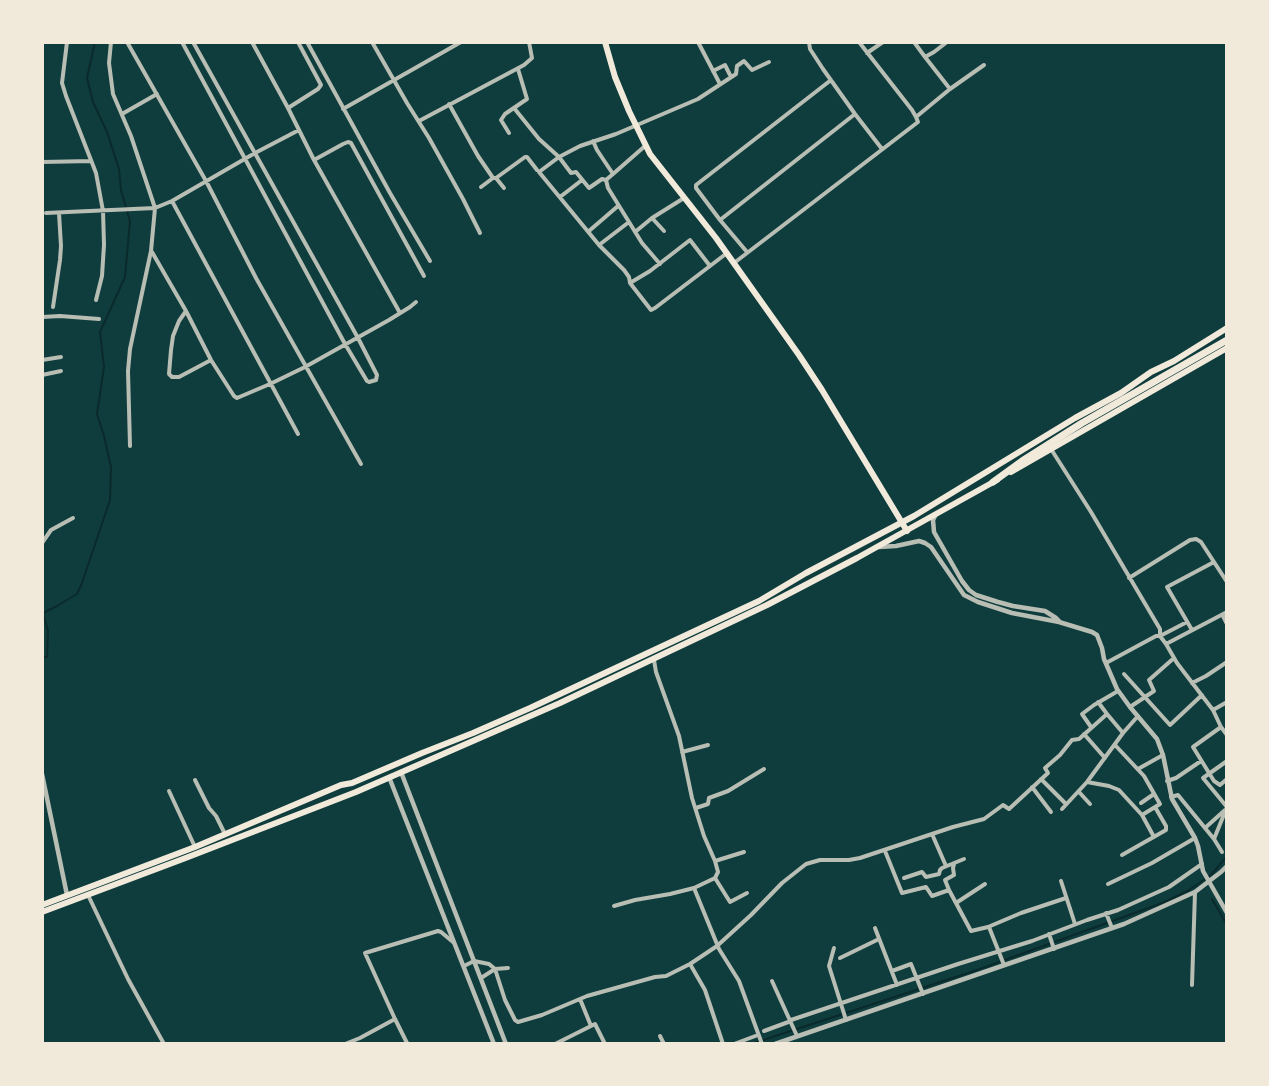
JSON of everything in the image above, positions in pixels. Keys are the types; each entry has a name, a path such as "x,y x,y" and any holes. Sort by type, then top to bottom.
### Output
{"highway":[{"path":"993,482 1082,423 1227,340"}],"main road":[{"path":"605,42 615,77 645,147 727,253 822,390 907,531"},
{"path":"42,912 356,792 530,708 761,604 806,573 902,522 1227,328"},
{"path":"44,902 195,847 340,785 352,783 422,753 560,703 654,660 907,531 1227,348"}],"street":[{"path":"67,42 62,83 98,182 103,211 102,276 96,300"},
{"path":"111,42 109,63 113,94 155,208 152,251 130,349 128,371 130,446"},
{"path":"127,42 361,464"},
{"path":"182,42 345,344 368,382 376,380 377,375 358,338 193,42"},
{"path":"252,42 314,160 400,313"},
{"path":"288,108 321,85 298,42"},
{"path":"307,42 430,261"},
{"path":"372,42 419,121 480,233"},
{"path":"343,109 461,42"},
{"path":"419,121 518,69 532,58 529,42"},
{"path":"698,42 720,84"},
{"path":"809,42 810,49 831,80 882,149"},
{"path":"734,263 918,122 859,42"},
{"path":"867,53 883,42"},
{"path":"914,42 950,88"},
{"path":"925,57 947,42"},
{"path":"727,253 652,310 649,309 630,283 624,270 599,245 539,172 559,157 593,141 616,134 698,99 737,73 737,66 744,61 752,70 769,62"},
{"path":"713,71 725,65 731,77"},
{"path":"916,117 950,88 984,65"},
{"path":"509,133 501,120 505,114 527,99 518,69"},
{"path":"747,252 720,220 696,185 831,80"},
{"path":"122,115 157,93"},
{"path":"449,104 473,147 504,188"},
{"path":"514,108 572,173 575,171 590,188 602,179 606,180 645,147"},
{"path":"720,220 855,114"},
{"path":"46,213 155,208 172,201 299,130"},
{"path":"593,141 614,174"},
{"path":"314,160 343,144 351,143 424,276"},
{"path":"481,187 525,157 537,170"},
{"path":"42,162 91,161"},
{"path":"560,197 582,180"},
{"path":"606,180 618,206 642,243 660,264"},
{"path":"635,232 684,197"},
{"path":"172,201 298,434"},
{"path":"589,231 618,206"},
{"path":"52,307 60,260 59,213"},
{"path":"652,218 664,231"},
{"path":"599,245 629,222"},
{"path":"630,283 660,264 690,240 710,266"},
{"path":"152,251 211,360 237,398 270,384 358,338 416,302"},
{"path":"186,311 173,336 169,374 179,377 211,360"},
{"path":"42,317 99,319"},
{"path":"42,360 61,357"},
{"path":"42,375 61,371"},
{"path":"1052,449 1160,629 1160,636 1213,710 1227,735"},
{"path":"936,514 933,520 934,532 969,590 976,595 998,602 1045,611 1059,622"},
{"path":"42,543 51,530 73,518"},
{"path":"1129,578 1190,540 1196,539 1201,542 1227,582"},
{"path":"877,547 919,541 925,543 931,547 964,595 1012,613 1059,622 1094,633 1099,639 1118,691 1157,739 1163,755 1171,797 1195,838 1203,871 1227,913"},
{"path":"1192,630 1167,586 1214,562"},
{"path":"964,595 969,590"},
{"path":"1166,644 1225,614 1227,624"},
{"path":"1106,663 1187,622"},
{"path":"1130,707 1154,691 1149,680 1174,658"},
{"path":"614,906 694,888 715,878 718,872 689,787 679,736 656,672 654,660"},
{"path":"1192,683 1227,662"},
{"path":"1124,674 1170,725 1202,695"},
{"path":"1091,727 1082,714 1118,691"},
{"path":"1098,702 1123,733"},
{"path":"1213,710 1227,702"},
{"path":"464,966 474,960 489,964 495,969 505,1000 517,1022 542,1015 580,999 666,976 690,964 717,946 782,883 806,864 820,860 860,858 988,818 1003,805 1009,808 1048,773 1045,768 1072,740 1077,740 1107,714"},
{"path":"1062,809 1087,783 1138,716"},
{"path":"1221,727 1194,745 1193,749 1209,775 1219,785 1227,779"},
{"path":"1084,734 1105,758"},
{"path":"682,752 708,745"},
{"path":"1115,745 1146,778 1160,804 1142,815"},
{"path":"1138,769 1163,755"},
{"path":"1167,781 1176,778 1201,761"},
{"path":"1227,761 1203,779 1227,808"},
{"path":"696,808 708,804 710,798 728,791 764,769"},
{"path":"401,772 506,1044"},
{"path":"42,774 67,895"},
{"path":"389,777 494,1044"},
{"path":"1041,779 1066,804"},
{"path":"195,780 226,835"},
{"path":"1087,783 1119,790 1142,815 1154,837"},
{"path":"1032,787 1051,812"},
{"path":"169,791 195,847"},
{"path":"1079,792 1090,804"},
{"path":"1141,803 1154,794"},
{"path":"1171,797 1178,795 1222,852"},
{"path":"1122,855 1167,829 1155,807"},
{"path":"1205,828 1227,808"},
{"path":"1214,839 1227,808"},
{"path":"932,834 946,866"},
{"path":"1107,884 1165,856 1195,838"},
{"path":"885,851 903,893 926,886 932,896 949,890"},
{"path":"715,861 744,852"},
{"path":"904,878 922,872 926,877 939,874 939,870 964,859"},
{"path":"955,863 954,875 945,880 971,931 989,927 1066,897"},
{"path":"764,1030 999,953 1107,914 1165,889 1202,864"},
{"path":"775,1044 845,1017 1111,926 1195,892 1227,866"},
{"path":"715,878 730,902 747,893"},
{"path":"1061,881 1075,924"},
{"path":"956,903 985,884"},
{"path":"694,888 717,946 739,981 762,1044"},
{"path":"1192,985 1195,892"},
{"path":"88,895 128,979 164,1044"},
{"path":"1107,914 1111,926"},
{"path":"989,927 1003,963"},
{"path":"875,928 897,985"},
{"path":"407,1043 365,953 438,931 455,945"},
{"path":"1050,935 1054,947"},
{"path":"840,958 879,939"},
{"path":"834,948 829,966 845,1017"},
{"path":"690,964 705,990 723,1044"},
{"path":"892,971 911,964 922,992"},
{"path":"481,978 495,969 508,968"},
{"path":"772,981 797,1034"},
{"path":"580,999 591,1026"},
{"path":"345,1044 395,1019"},
{"path":"555,1044 597,1025 605,1044"},
{"path":"660,1036 664,1044"},
{"path":"734,1044 759,1036"}],"waterway":[{"path":"42,657 47,657 48,631 43,613 77,594 110,500 111,467 97,414 104,367 100,332 125,277 130,221 121,190 119,169 107,132 93,102 87,78 95,42"},
{"path":"751,1044 977,970 1165,902 1211,875 1227,856"},
{"path":"1212,899 1227,925"}]}
